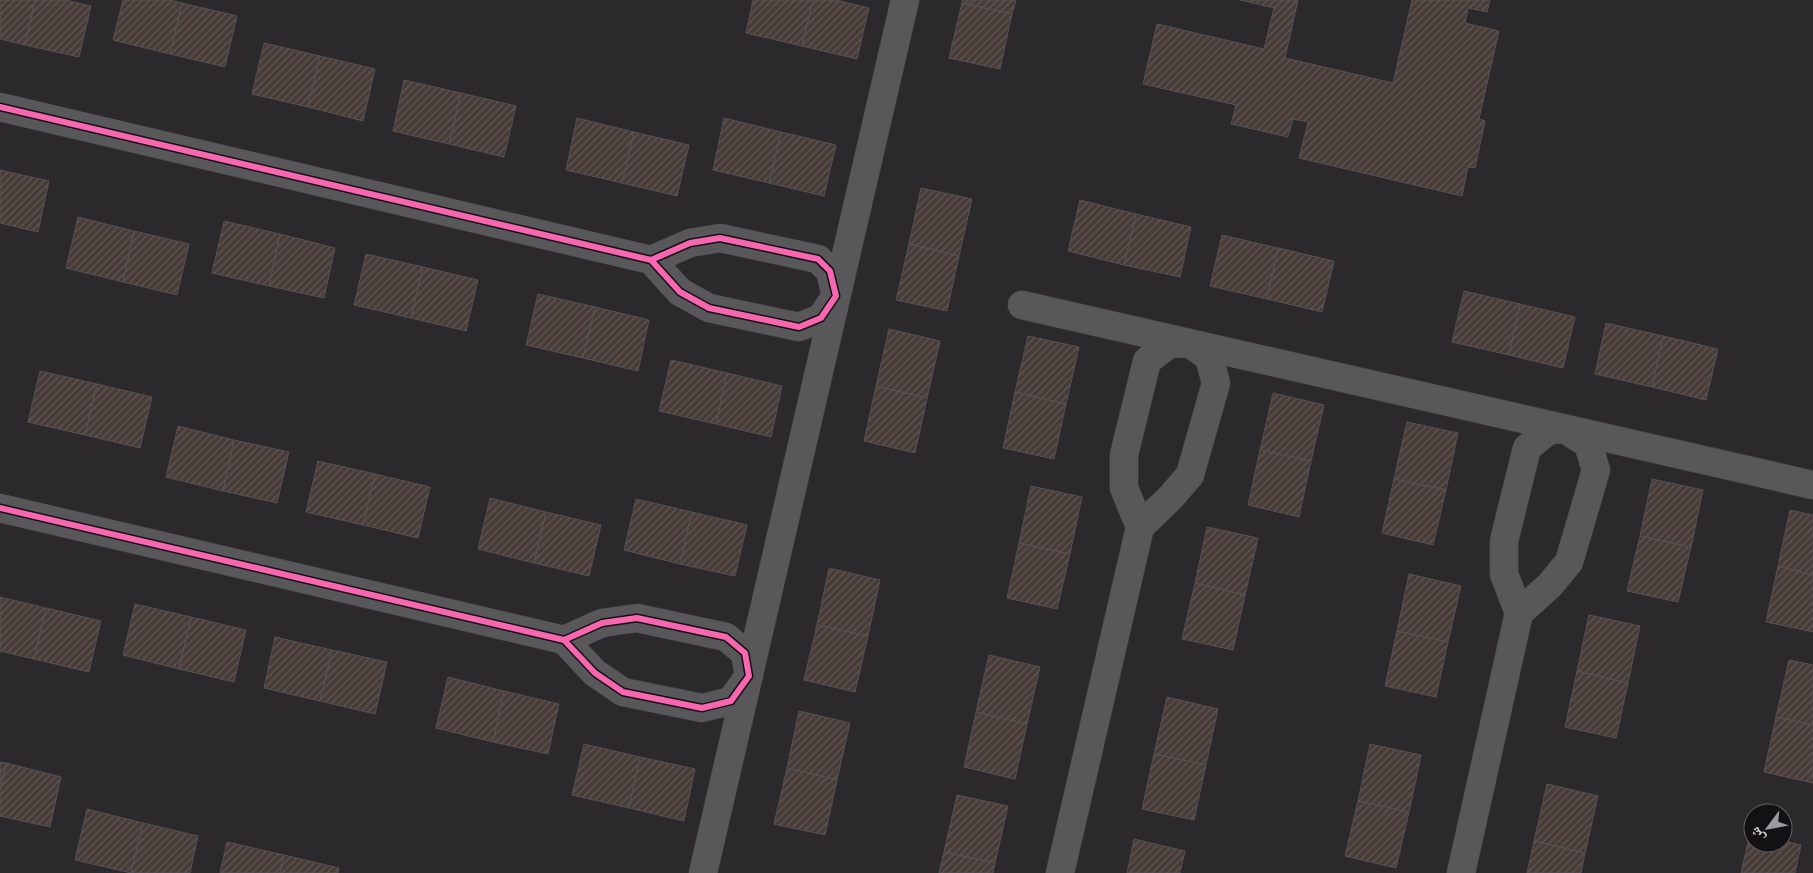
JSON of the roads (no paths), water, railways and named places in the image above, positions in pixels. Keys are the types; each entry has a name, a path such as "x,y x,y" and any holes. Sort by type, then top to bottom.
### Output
{"street":[{"path":"703,873 905,0"},
{"path":"0,107 651,260 680,292 709,308 799,327 821,318 836,296 830,271 818,258 720,238 690,243 651,260"},
{"path":"1022,305 1813,485"},
{"path":"1060,873 1140,527 1190,476 1216,383 1209,357 1189,343 1169,344 1147,361 1124,455 1124,488 1140,527"},
{"path":"1461,873 1519,613 1504,574 1504,541 1527,448 1549,430 1565,429 1588,444 1596,470 1570,562 1550,585 1519,613"},
{"path":"0,508 564,640 595,673 623,692 702,708 731,701 749,676 745,653 726,637 637,618 602,623 564,640"}]}
